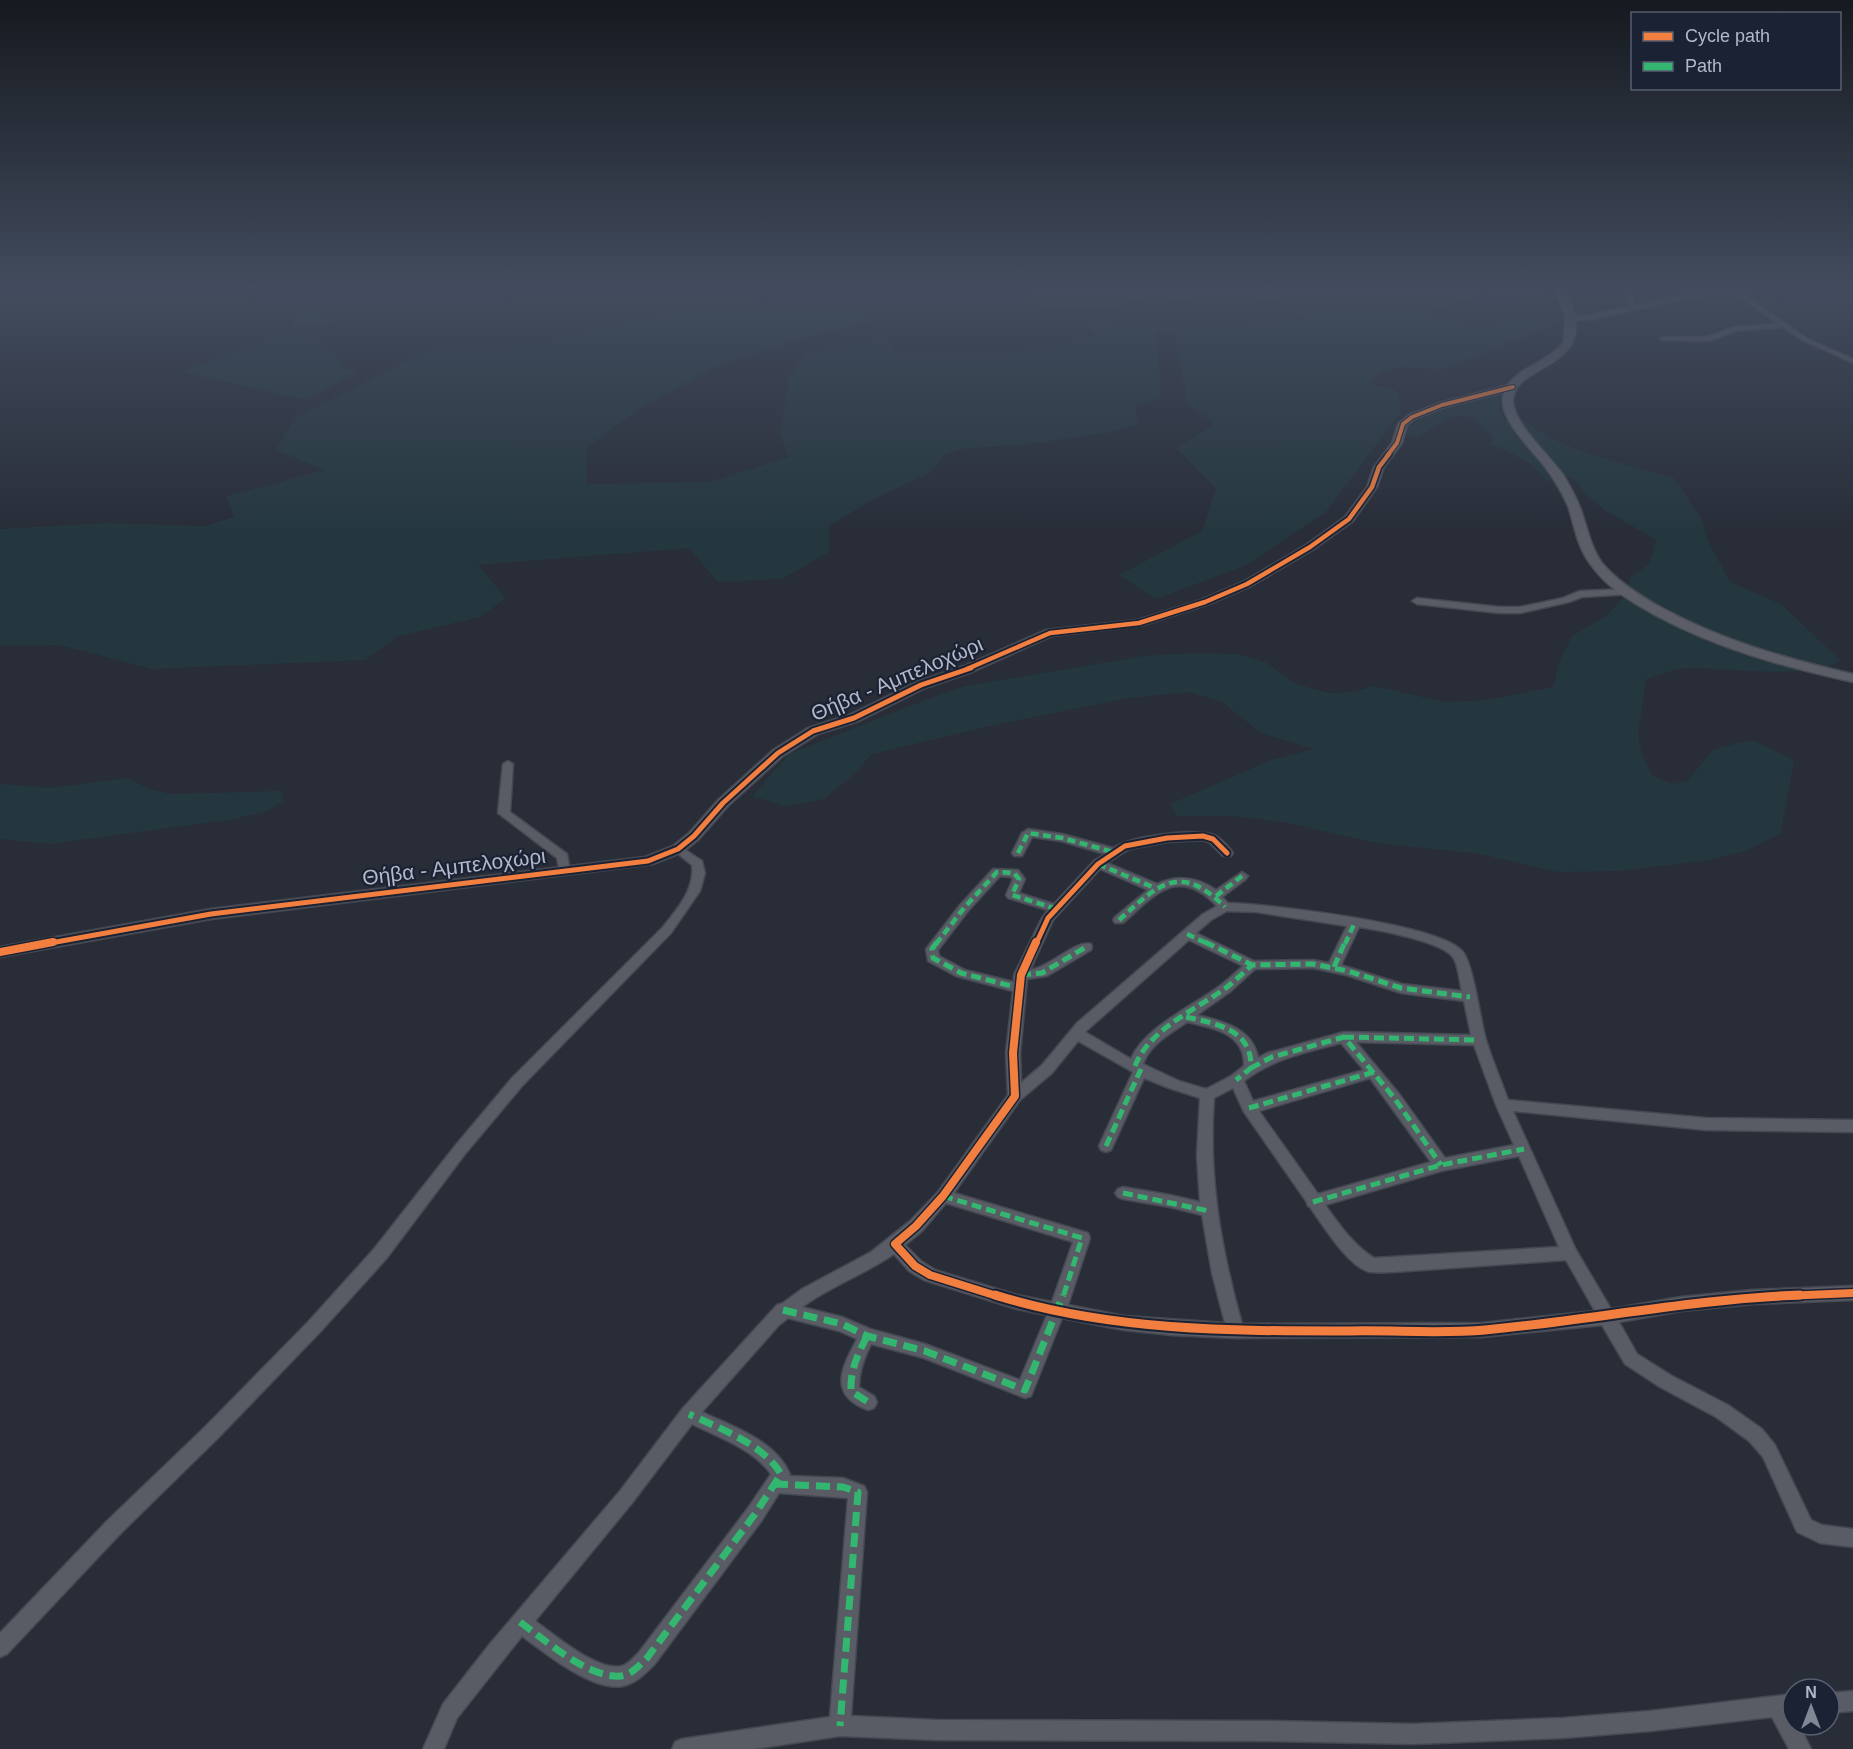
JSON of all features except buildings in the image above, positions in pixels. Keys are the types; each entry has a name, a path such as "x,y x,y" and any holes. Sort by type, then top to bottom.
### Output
{"main road":[{"path":"1532,371 1521,377 1513,387 1507,401 1511,417 1566,491 1590,557 1608,578 1691,629 1733,647 1768,658 1853,678"}],"street":[{"name":"Θήβα - Αμπελοχώρι","path":"0,952 211,914 648,861 678,849 694,836 723,803 778,753 813,731 854,718 921,685 968,669 1050,633 1121,626 1177,612 1227,593 1274,568 1349,519 1372,487 1379,467 1397,443 1403,424 1412,417 1442,405 1513,387"},
{"path":"1590,593 1608,578"},
{"path":"1417,601 1499,610 1520,610 1590,593 1628,592"},
{"path":"508,764 504,813 562,857 564,871"},
{"path":"1018,854 1028,833 1062,838 1113,852"},
{"path":"1015,1096 1013,1053 1020,981 1039,933 1048,918 1098,864 1125,846 1144,841 1188,836 1213,839 1227,853"},
{"path":"0,1647 114,1527 212,1432 315,1326 380,1254 460,1150 517,1082 667,930 681,912 699,878 698,864 678,849"},
{"path":"1098,864 1155,888"},
{"path":"1057,909 1012,895 1019,879 1014,873 997,872 932,949 933,958 961,973 1020,981 1042,973 1086,948"},
{"path":"433,1749 450,1711 519,1622 626,1497 689,1414 783,1310 895,1244 916,1226 943,1196 1015,1096 1047,1069 1076,1033 1207,916 1242,876"},
{"path":"1119,920 1155,888 1175,880 1188,882 1220,902 1401,931 1448,946 1458,954 1479,1040 1503,1105 1570,1252 1631,1359 1647,1372 1703,1400 1747,1428 1762,1442 1769,1451 1804,1526 1820,1534 1853,1538"},
{"path":"1334,967 1355,922"},
{"path":"1187,934 1252,966 1313,964 1334,967 1401,987 1470,997"},
{"path":"1106,1146 1138,1067 1141,1050 1252,966"},
{"path":"1186,1017 1220,1026 1244,1039 1252,1052 1251,1068"},
{"path":"1076,1033 1179,1087 1207,1095 1272,1057 1344,1037 1479,1040"},
{"path":"1344,1037 1374,1072 1423,1137 1441,1166"},
{"path":"1249,1108 1374,1072"},
{"path":"1236,1080 1249,1108 1313,1202 1350,1249 1371,1265 1570,1252"},
{"path":"1207,1095 1203,1138 1209,1211 1223,1287 1236,1330"},
{"path":"1503,1105 1706,1124 1853,1126"},
{"path":"1313,1202 1441,1166 1524,1149"},
{"path":"1123,1193 1209,1211"},
{"path":"783,1310 842,1324 867,1336 925,1352 1025,1390 1063,1296 1082,1238 943,1196"},
{"path":"895,1244 915,1266 930,1275 1017,1302 1124,1323 1236,1330 1482,1330 1606,1317 1682,1304 1754,1297 1853,1293"},
{"path":"867,1336 852,1365 850,1378 851,1390 868,1402"},
{"path":"519,1622 601,1675 620,1676 634,1671 689,1605 781,1474 778,1467 747,1444 689,1414"},
{"path":"774,1484 843,1487 858,1492 840,1726"},
{"path":"682,1749 840,1726 937,1730 1413,1734 1563,1728 1781,1705"}],"shaded area":[{"path":"356,371 352,375 306,400 182,372"},
{"path":"388,371 709,371 642,407 586,448 587,484 710,482 789,457 780,435 789,377 794,371 1159,371 1161,396 1135,405 1138,424 1112,432 1023,445 959,449 945,455 929,473 872,500 829,526 829,552 782,579 718,582 689,548 478,565 506,598 480,617 399,636 365,660 152,669 60,645 0,646 0,529 107,523 205,526 234,517 226,496 325,470 276,450 296,417"},
{"path":"1181,371 1383,371 1369,383 1397,391 1401,412 1326,512 1247,565 1156,599 1119,575 1202,531 1216,489 1177,448 1214,424 1188,404"},
{"path":"1492,394 1499,396 1499,409 1504,418 1540,462 1553,483 1544,479 1525,461 1491,445 1492,437 1477,419 1453,417 1418,436 1406,435 1407,427 1438,410"},
{"path":"1518,416 1551,439 1593,455 1674,478 1702,519 1708,541 1730,582 1781,604 1841,661 1826,667 1789,672 1686,668 1646,679 1638,735 1642,755 1653,776 1673,784 1687,781 1714,749 1752,740 1794,760 1781,833 1745,851 1709,860 1618,871 1558,872 1480,854 1377,843 1283,822 1232,816 1177,816 1170,804 1271,760 1314,749 1261,733 1222,702 1189,692 1128,698 990,726 872,754 854,774 824,799 785,806 752,796 789,754 920,702 965,686 1143,656 1193,653 1239,654 1267,663 1296,684 1329,693 1354,692 1373,686 1445,702 1487,700 1553,687 1560,660 1572,636 1606,616 1623,598 1631,577 1649,564 1656,540 1606,511 1585,493 1574,479 1562,474 1518,421"},
{"path":"127,778 150,789 171,794 281,791 283,801 267,811 234,819 49,844 0,839 0,784 50,788"}],"marked path":[{"path":"1018,853 1028,833 1062,838 1113,852"},
{"path":"1098,864 1155,888"},
{"path":"1019,988 961,973 933,958 932,949 964,908 997,872 1014,873 1019,879 1012,895 1057,909"},
{"path":"1216,896 1242,876"},
{"path":"1119,920 1145,897 1158,889 1170,883 1183,881 1196,883 1210,892 1225,907"},
{"path":"1334,967 1355,922"},
{"path":"1187,934 1252,965"},
{"path":"1021,975 1042,973 1086,947"},
{"path":"1135,1066 1141,1051 1158,1035 1226,988 1252,965 1313,964 1348,971 1401,988 1470,997"},
{"path":"1186,1017 1221,1026 1241,1037 1248,1045 1251,1068 1236,1080"},
{"path":"1344,1037 1479,1040"},
{"path":"1251,1068 1272,1057 1344,1037 1395,1099 1441,1165"},
{"path":"1106,1146 1141,1069"},
{"path":"1249,1108 1374,1072"},
{"path":"1313,1202 1441,1165 1524,1149"},
{"path":"1123,1193 1209,1211"},
{"path":"783,1310 842,1324 867,1336 925,1351 1025,1390 1063,1296 1082,1238 943,1196"},
{"path":"867,1336 854,1362 851,1391 868,1402"},
{"path":"520,1622 583,1665 610,1676 629,1673 647,1658 755,1514 781,1474 776,1465 754,1448 689,1414"},
{"path":"774,1484 843,1487 858,1492 840,1726"}],"cycle path":[{"path":"0,952 211,914 648,861 678,849 694,836 723,803 778,753 813,731 854,718 921,685 968,669 1050,633 1139,623 1205,602 1247,584 1310,547 1349,519 1372,487 1379,467 1397,443 1403,424 1412,417 1442,405 1513,387"},
{"path":"1227,853 1213,839 1203,836 1167,838 1125,846 1098,864 1048,918 1021,975 1013,1053 1015,1096 943,1196 916,1226 895,1244 915,1266 930,1275 1017,1302 1124,1323 1236,1331 1482,1330 1606,1317 1681,1304 1753,1297 1853,1293"}]}
